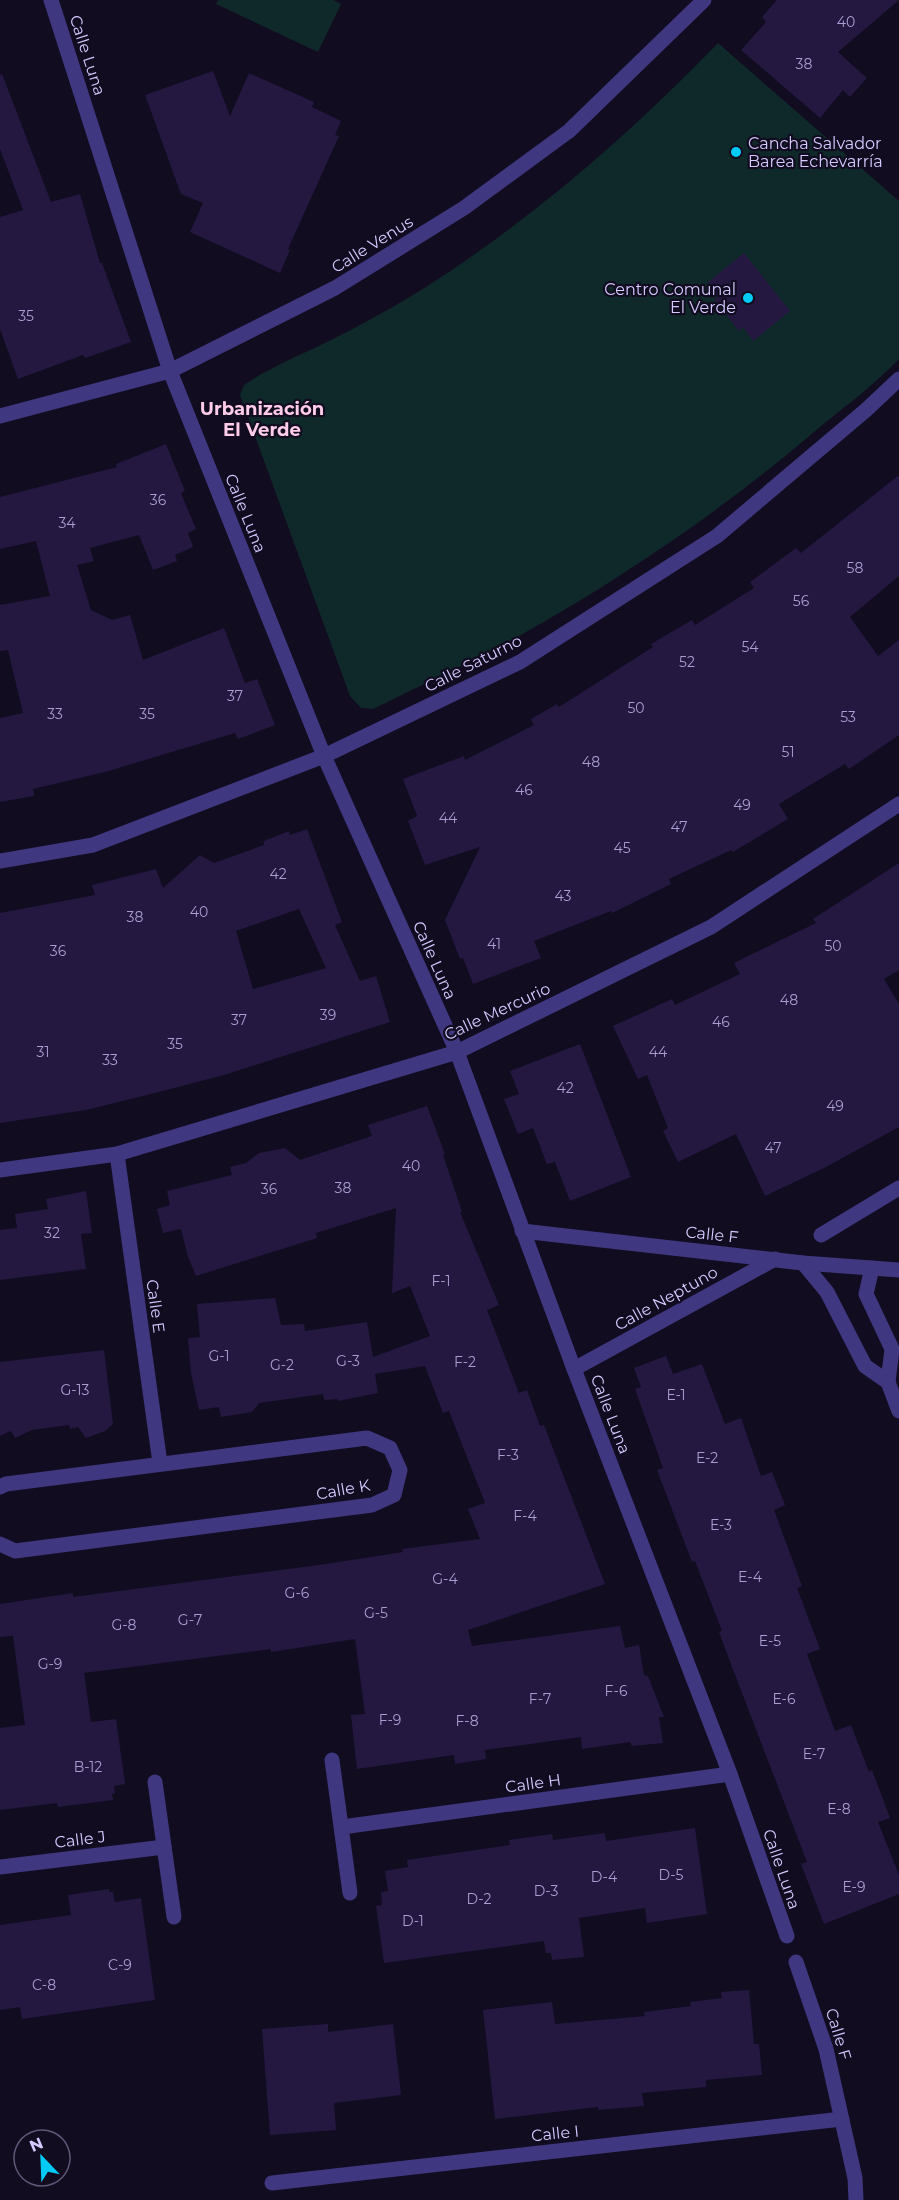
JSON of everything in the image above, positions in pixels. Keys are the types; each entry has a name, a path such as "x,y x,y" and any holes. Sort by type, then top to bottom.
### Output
{"street":[{"name":"Calle Luna","path":"51,0 170,371 324,756 456,1052 574,1369 730,1774 787,1936"},
{"name":"Calle Venus","path":"0,416 170,371 335,288 464,208 569,131 704,0"},
{"name":"Calle Saturno","path":"0,861 93,845 324,756 520,662 717,536 866,410 899,379"},
{"name":"Calle Mercurio","path":"0,1170 117,1154 456,1052 711,927 899,804"},
{"name":"Calle E","path":"117,1154 160,1463"},
{"path":"821,1235 899,1188"},
{"name":"Calle F","path":"522,1231 802,1263 899,1270"},
{"name":"Calle Neptuno","path":"574,1369 775,1259"},
{"path":"802,1263 827,1292 865,1366 888,1382"},
{"path":"872,1268 866,1294 892,1349 888,1382 899,1411"},
{"name":"Calle K","path":"0,1487 6,1484 160,1463 367,1438 390,1448 400,1470 394,1495 372,1505 15,1551 0,1544"},
{"path":"332,1760 350,1893"},
{"name":"Calle H","path":"342,1827 730,1774"},
{"path":"155,1782 174,1917"},
{"name":"Calle J","path":"0,1867 164,1847"},
{"name":"Calle F","path":"796,1962 826,2049 855,2178 856,2200"},
{"name":"Calle I","path":"272,2183 842,2118"}],"green space":[{"path":"218,0 333,0 341,4 318,52 216,4"},
{"path":"718,43 899,201 899,359 861,394 749,485 637,565 501,646 373,709 361,708 350,696 240,395 244,385 393,307 471,257 582,171 652,108"}],"building":[{"path":"777,0 899,0 838,52 867,78 850,97 843,90 820,118 741,50 766,22 762,17"},
{"path":"213,71 230,116 249,73 314,102 312,107 341,121 335,135 339,136 288,249 290,250 280,273 190,232 203,203 181,194 145,95"},
{"path":"2,74 51,202 80,194 100,263 102,263 131,342 85,358 83,355 18,379 0,329 0,217 23,210 0,149 0,75"},
{"name":"Centro Comunal El Verde","path":"744,253 790,311 753,341 743,327 739,331 714,299 718,297 707,283"},
{"path":"166,444 185,491 181,493 196,529 188,533 193,547 175,555 177,561 153,570 139,535 90,548 94,561 77,565 91,610 112,620 130,615 143,660 224,628 245,683 257,679 275,725 238,739 235,733 105,772 33,789 34,796 0,802 0,718 23,713 8,650 0,651 0,605 50,596 36,541 0,549 0,497 117,467 116,464"},
{"path":"899,475 899,576 850,617 878,656 899,640 899,735 849,769 845,764 779,804 788,819 733,852 731,850 669,879 671,884 612,913 611,911 534,941 541,958 473,984 463,958 460,959 445,920 480,847 425,865 408,821 417,816 403,779 464,756 465,760 534,725 531,719 557,704 559,707 653,647 651,644 692,620 695,625 754,588 750,582 796,548 801,553"},
{"path":"307,829 342,922 335,925 360,981 376,976 390,1022 224,1075 151,1094 86,1110 0,1123 0,913 95,895 92,885 156,869 163,888 200,855 214,863 264,845 264,841 289,831 290,835","holes":["299,909 326,968 253,989 236,931"]},
{"path":"899,863 899,970 884,979 899,1004 899,1127 824,1168 765,1196 736,1134 678,1162 663,1131 668,1128 647,1075 638,1079 613,1026 672,999 675,1005 740,974 734,963 816,923 813,919"},
{"path":"580,1044 631,1177 570,1201 555,1162 547,1164 533,1128 518,1134 504,1099 519,1094 510,1071"},
{"path":"427,1106 445,1154 443,1155 462,1212 460,1212 499,1305 487,1310 519,1393 527,1390 540,1426 544,1425 605,1584 468,1630 472,1646 620,1626 625,1648 639,1645 644,1675 648,1676 664,1717 659,1717 663,1743 632,1746 630,1742 582,1749 581,1737 485,1750 486,1759 455,1764 454,1755 357,1769 351,1715 365,1714 355,1639 271,1652 271,1649 84,1673 91,1722 116,1719 125,1784 114,1786 113,1800 58,1807 57,1803 0,1810 0,1728 25,1725 13,1636 0,1637 0,1604 73,1593 73,1597 319,1565 403,1552 402,1549 480,1539 468,1509 485,1503 449,1411 443,1413 425,1366 375,1374 378,1393 338,1401 337,1399 324,1400 323,1394 259,1403 252,1412 221,1417 219,1407 199,1410 191,1373 188,1338 200,1337 197,1304 275,1298 281,1325 304,1324 305,1331 367,1322 373,1357 430,1336 410,1286 392,1293 396,1208 316,1233 317,1238 196,1276 188,1257 181,1229 163,1233 157,1209 170,1205 167,1191 232,1175 230,1167 246,1163 259,1153 285,1148 300,1160 372,1136 368,1125"},
{"path":"86,1191 92,1233 81,1234 86,1269 0,1280 0,1230 17,1228 15,1214 48,1209 46,1199"},
{"path":"104,1350 113,1424 105,1431 86,1438 78,1427 70,1429 69,1425 32,1430 15,1438 11,1431 0,1436 0,1362"},
{"path":"666,1356 673,1374 702,1364 725,1424 741,1418 761,1476 772,1472 785,1505 774,1510 802,1586 797,1588 820,1649 807,1654 835,1731 851,1725 869,1772 872,1770 890,1818 878,1822 899,1875 899,1894 824,1924 801,1864 807,1862 719,1632 722,1631 695,1561 692,1562 657,1470 663,1468 635,1389 641,1387 634,1368"},
{"path":"695,1828 707,1914 647,1923 645,1908 579,1918 584,1957 552,1960 551,1953 546,1953 544,1941 384,1963 376,1906 382,1905 381,1892 388,1891 385,1871 408,1867 407,1860 510,1845 509,1840 552,1834 553,1840 605,1833 606,1841"},
{"path":"109,1889 109,1892 113,1892 115,1902 141,1898 155,2000 22,2019 20,2007 0,2010 0,1925 71,1915 68,1895"},
{"path":"749,1990 754,2044 759,2044 762,2075 706,2080 706,2087 642,2093 644,2106 598,2110 598,2107 495,2119 483,2010 552,2002 555,2024 645,2016 644,2012 691,2006 690,2002 722,1998 721,1992"},
{"path":"328,2024 328,2032 393,2024 401,2095 334,2103 336,2130 270,2135 262,2029"}],"place":[{"name":"Cancha Salvador Barea Echevarría","path":"736,152"},
{"name":"Centro Comunal El Verde","path":"748,298"}],"district":[{"name":"Urbanización El Verde","path":"262,419"}]}
